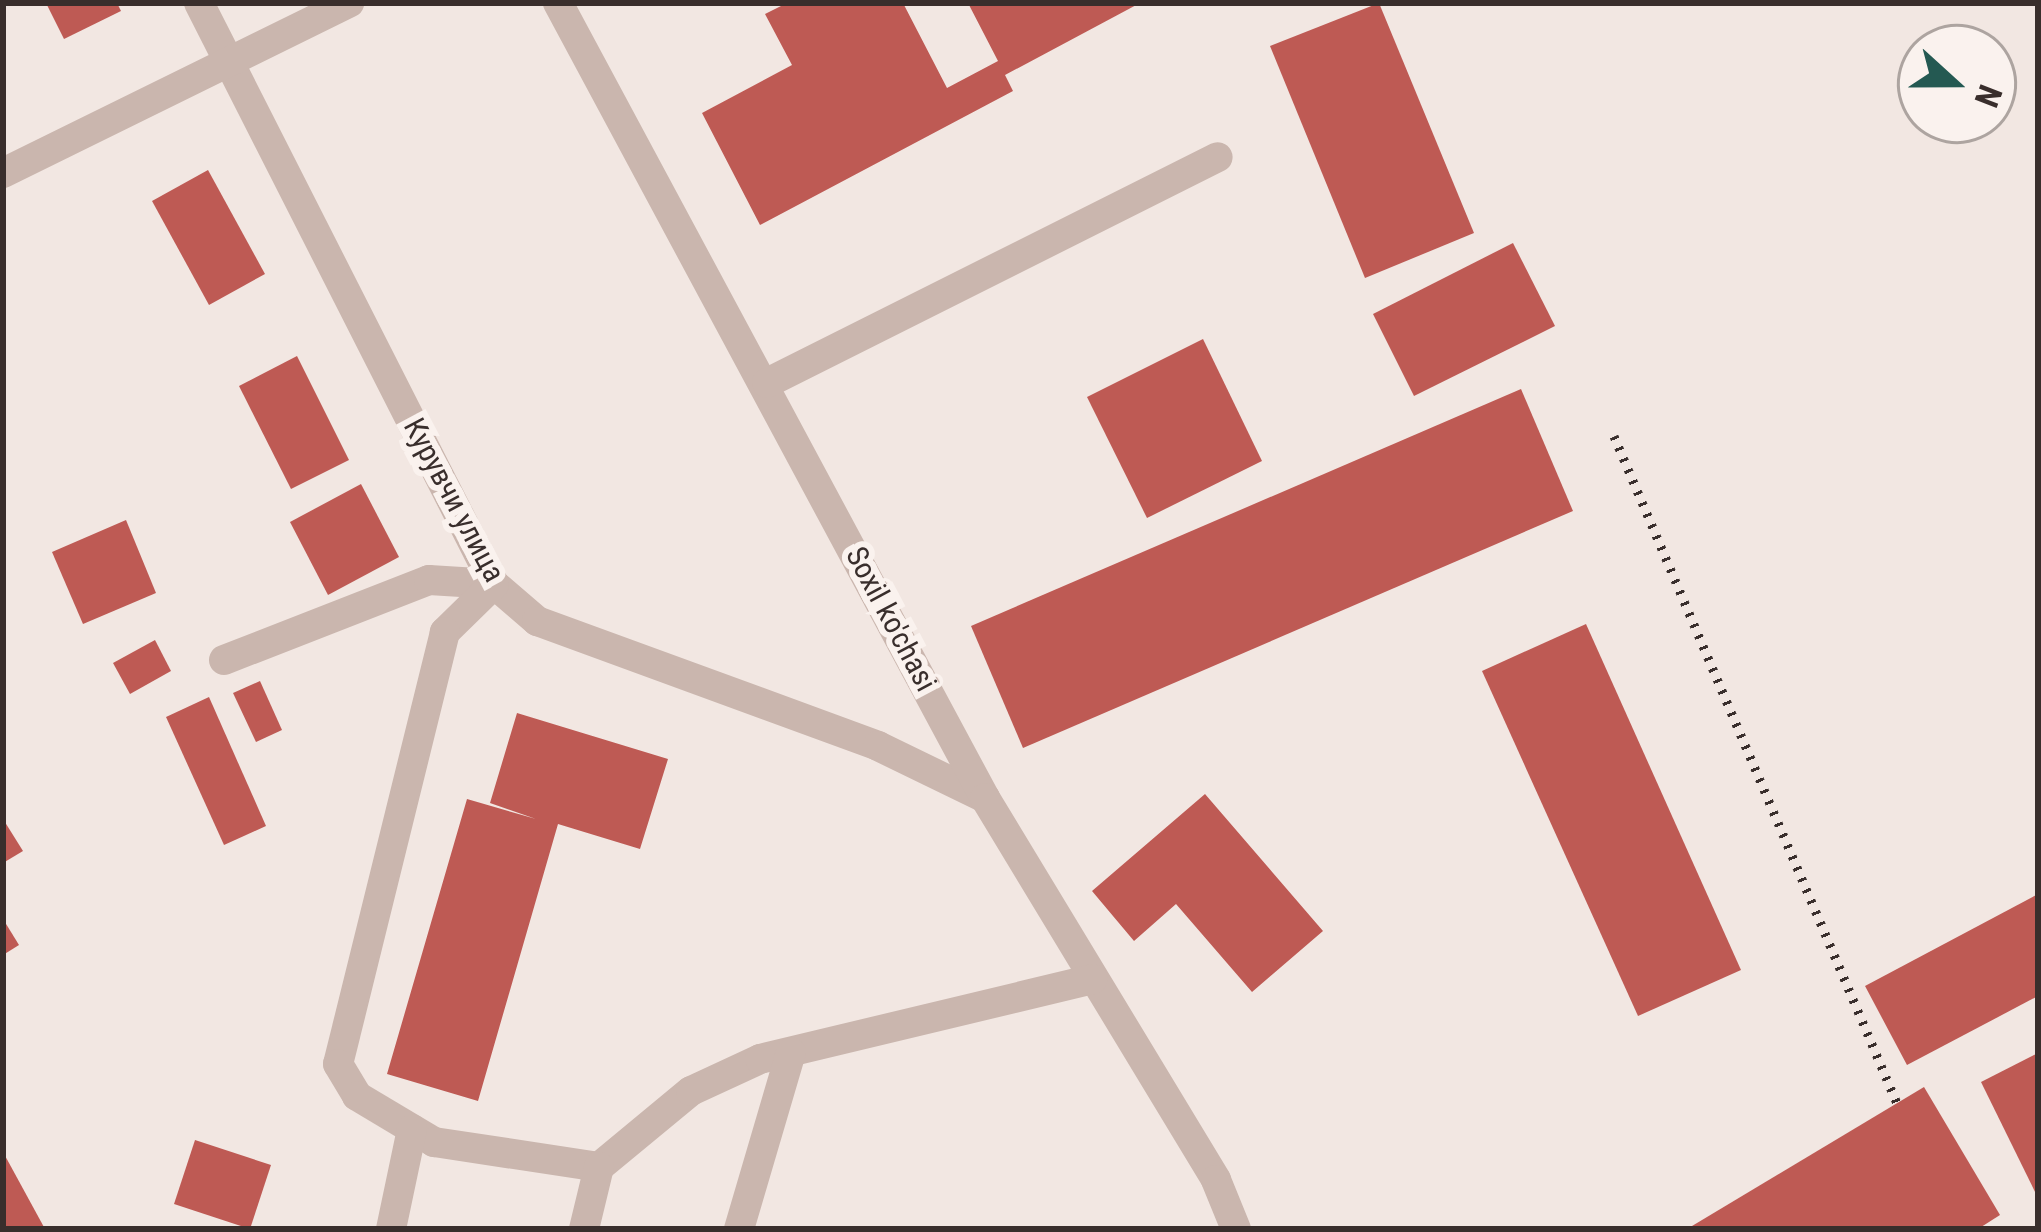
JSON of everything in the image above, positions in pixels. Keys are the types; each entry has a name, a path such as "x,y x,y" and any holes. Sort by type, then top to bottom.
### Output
{"street":[{"name":"Курувчи улица","path":"199,3 494,584 537,621 878,746 985,798"},
{"path":"3,173 231,66 350,3"},
{"name":"Soxil ko'chasi","path":"558,3 767,383 985,798 1216,1180 1235,1229"},
{"path":"767,383 1218,157"},
{"path":"224,660 429,580 494,584"},
{"path":"494,584 445,632 338,1064 357,1096 434,1142 599,1167"},
{"path":"584,1229 599,1167 691,1091 791,1052 1093,980"},
{"path":"739,1229 791,1052"},
{"path":"391,1229 412,1129"}],"building":[{"path":"46,3 117,3 121,11 64,39"},
{"path":"787,3 903,3 947,88 998,61 968,3 1140,3 1005,75 1013,91 760,225 702,113 792,65 765,14"},
{"path":"1379,3 1474,233 1365,278 1270,46"},
{"path":"208,170 265,274 209,305 152,201"},
{"path":"1513,243 1555,326 1414,396 1373,314"},
{"path":"1203,339 1262,461 1147,518 1087,397"},
{"path":"297,356 349,460 291,489 239,386"},
{"path":"1521,389 1573,511 1023,748 971,626"},
{"path":"361,484 399,557 328,595 290,522"},
{"path":"126,520 156,593 83,624 52,552"},
{"path":"1586,624 1741,970 1638,1016 1482,671"},
{"path":"155,640 171,671 130,694 113,663"},
{"path":"260,681 282,730 256,742 233,693"},
{"path":"209,697 266,826 224,845 166,717"},
{"path":"517,713 668,759 640,849 558,824 478,1101 387,1074 467,799 536,819 490,803"},
{"path":"1205,794 1323,931 1252,992 1176,904 1134,941 1092,891"},
{"path":"3,819 23,851 3,863"},
{"path":"2038,894 2038,996 1907,1065 1865,986"},
{"path":"3,919 19,945 3,955"},
{"path":"2038,1053 2038,1198 1981,1082"},
{"path":"1924,1087 2000,1215 1978,1229 1687,1229"},
{"path":"195,1140 271,1165 250,1229 174,1204"},
{"path":"3,1152 45,1229 3,1229"}],"railway":[{"path":"1614,436 1897,1103"}]}
